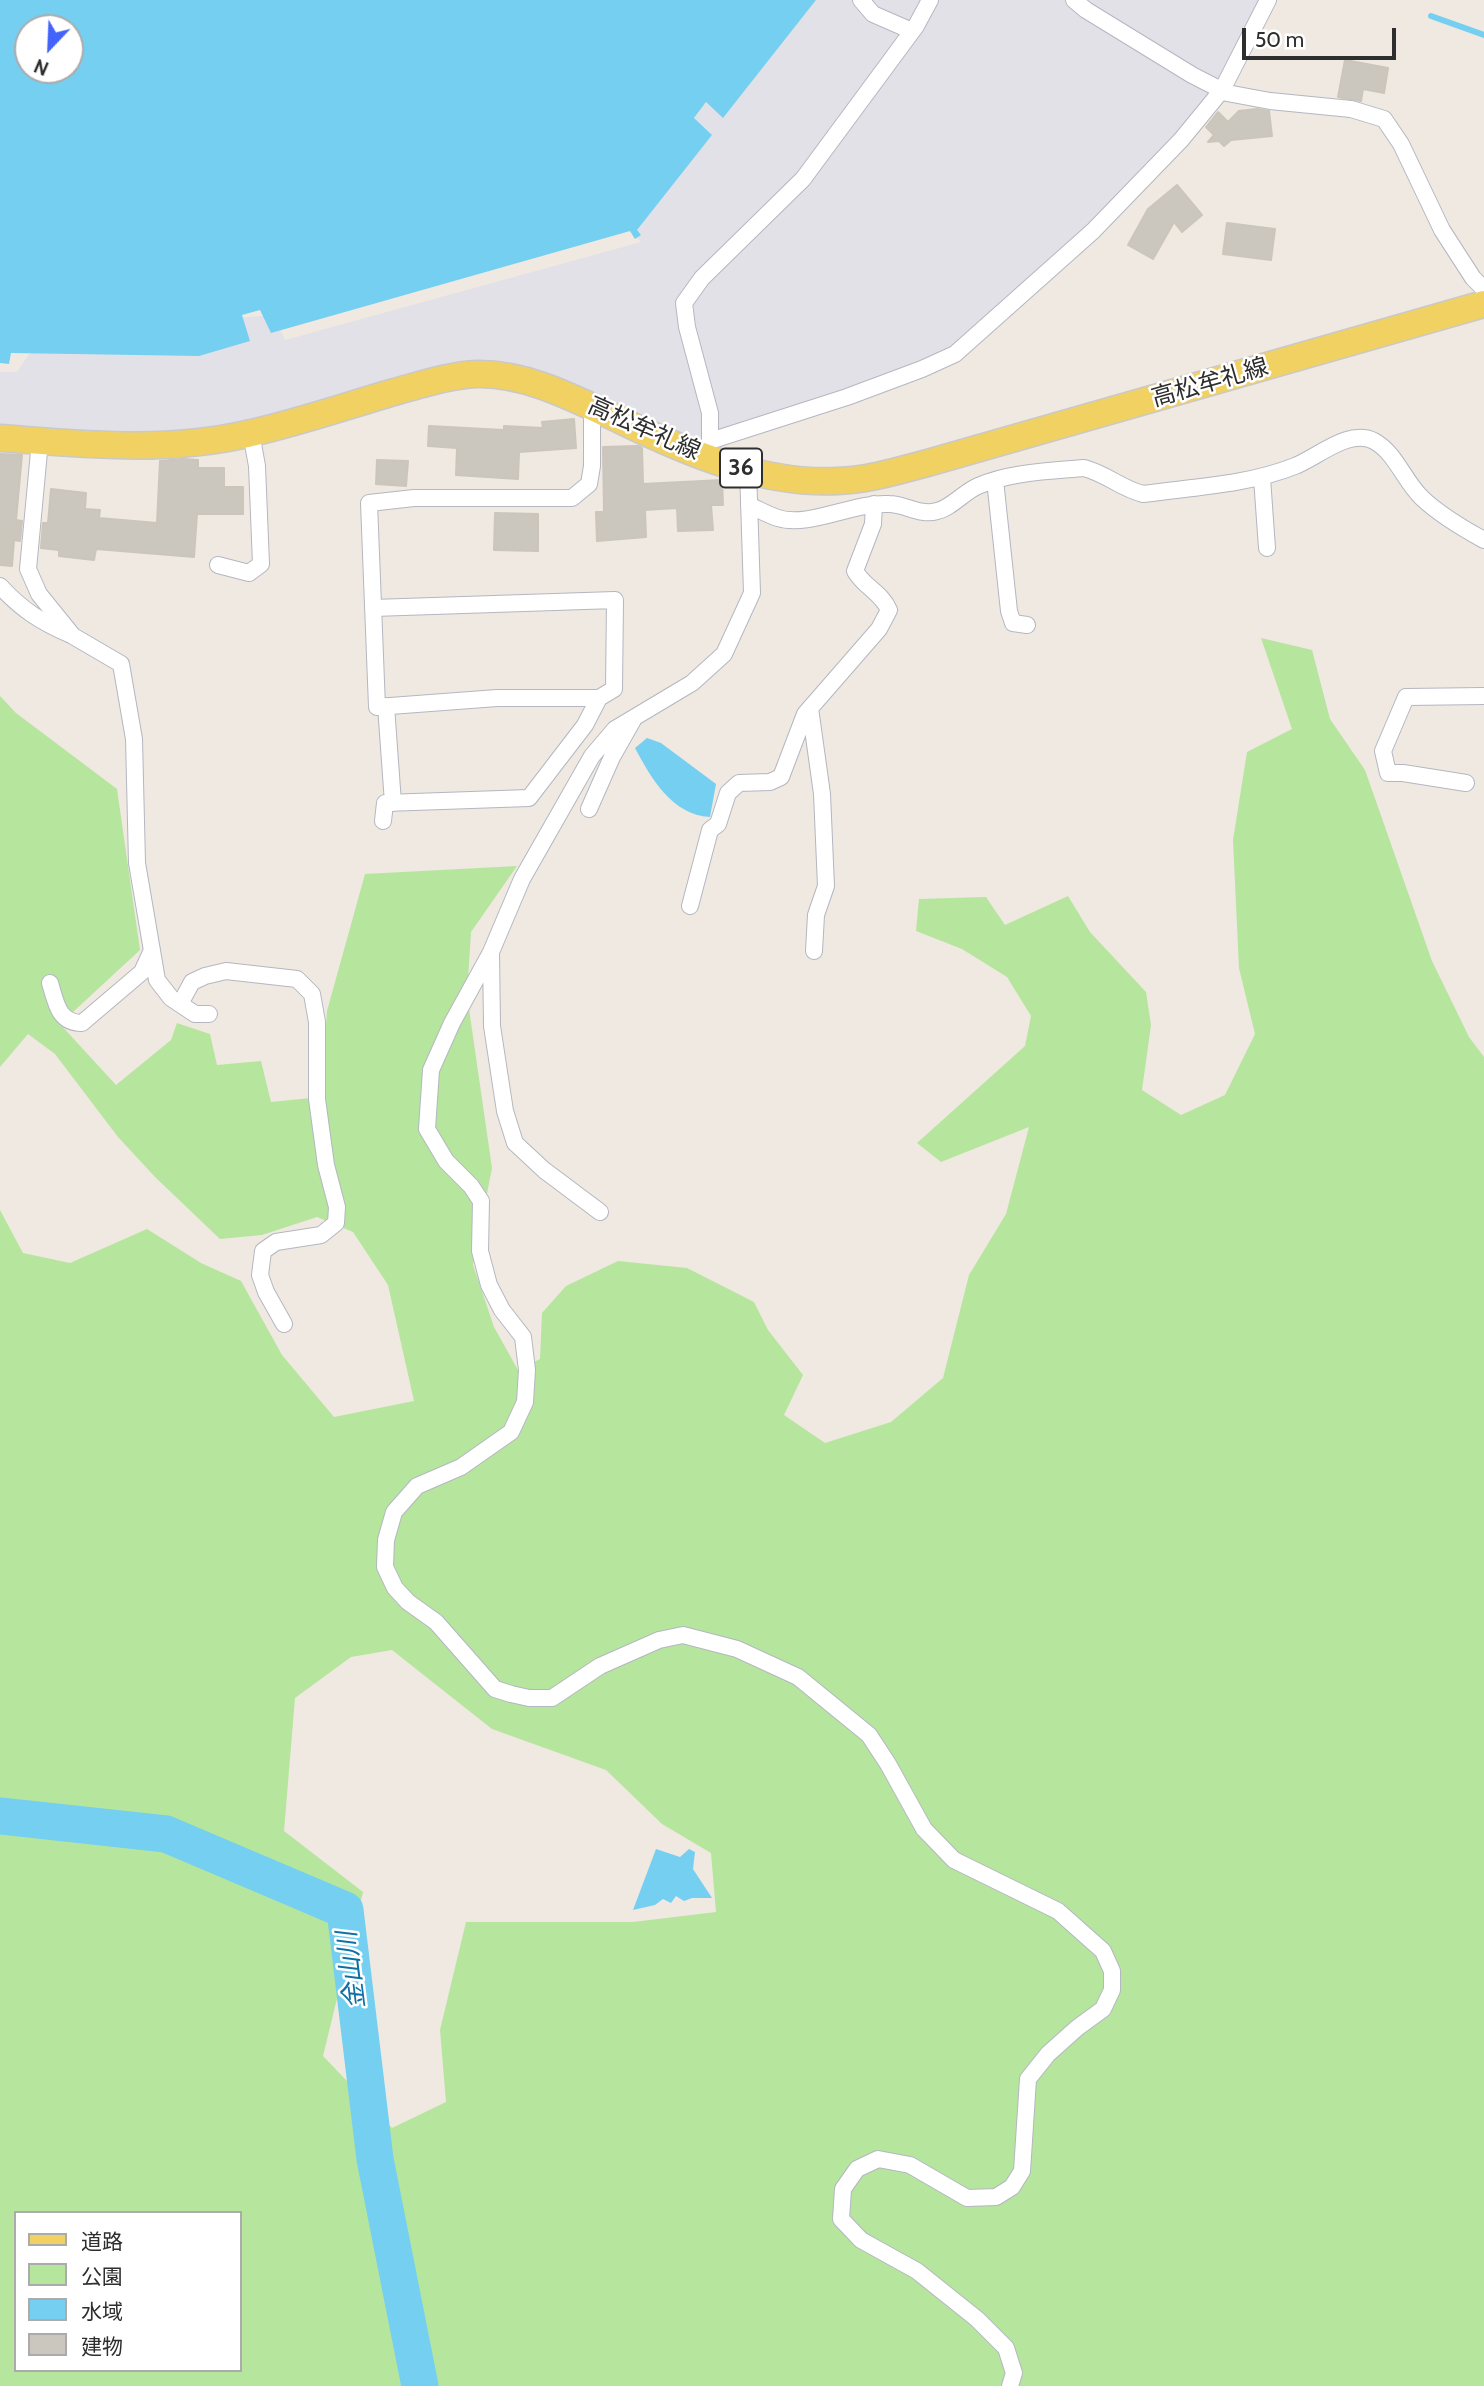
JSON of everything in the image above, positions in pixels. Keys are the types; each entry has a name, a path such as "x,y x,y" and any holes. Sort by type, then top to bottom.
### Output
{"main road":[{"name":"高松牟礼線","path":"0,438 107,446 147,446 224,439 422,384 477,374 519,379 560,392 639,429 706,448 748,470 796,481 840,481 886,474 1484,304"}],"street":[{"path":"861,0 873,14 912,31"},
{"path":"929,0 912,31 803,179 702,278 684,303 687,327 710,413 706,448 955,355 1093,231 1181,141 1222,90 1268,0"},
{"path":"1074,0 1168,60 1222,90 1270,101 1352,109 1384,119 1401,144 1443,230 1473,278 1484,289"},
{"path":"373,608 615,600 614,689 599,698 497,698 377,707 373,608 369,503 414,498 572,498 589,484 592,466 592,407"},
{"path":"218,565 248,573 261,564 257,466 251,433"},
{"path":"748,505 778,519 803,521 852,507 874,504 891,504 922,512 938,511 976,487 995,480 1084,468 1098,472 1126,489 1143,494 1262,478 1298,465 1343,441 1358,438 1373,440 1388,452 1403,477 1422,498 1456,524 1484,540"},
{"path":"40,441 28,569 39,594 73,636"},
{"path":"748,470 752,593 724,654 692,684 615,729 592,756 522,879 491,952 452,1023 431,1070 427,1129 446,1161 471,1186 481,1201 480,1251 489,1285 502,1310 523,1337 527,1370 525,1402 511,1432 461,1467 417,1486 394,1512 386,1540 385,1567 395,1588 408,1602 436,1622 495,1689 511,1694 529,1698 552,1698 600,1666 659,1640 683,1635 737,1649 797,1677 869,1735 924,1829 954,1860 1058,1911 1103,1951 1112,1971 1112,1990 1103,2009 1048,2054 1028,2079 1022,2171 1012,2187 996,2197 967,2197 909,2165 878,2159 857,2168 843,2189 841,2219 861,2240 917,2271 977,2319 1006,2348 1014,2372 1010,2386"},
{"path":"1262,478 1266,548"},
{"path":"995,480 1009,611 1013,623 1027,625"},
{"path":"690,906 710,830 718,824 728,793 739,783 771,782 781,777 805,714 879,629 889,610 884,599 861,582 855,571 873,524 874,504"},
{"path":"0,586 20,608 121,664 134,739 137,863 157,980 171,998 195,1014 208,1014"},
{"path":"1466,783 1388,773 1383,751 1406,697 1484,696"},
{"path":"383,821 385,803 529,798 585,725 599,698"},
{"path":"386,706 393,803"},
{"path":"810,708 822,794 826,886 816,915 814,951"},
{"path":"589,809 612,757 634,718"},
{"path":"50,984 60,1014 72,1023 82,1023 142,972 152,950"},
{"path":"491,952 492,1026 505,1111 515,1143 544,1170 600,1212"},
{"path":"180,1004 191,982 226,971 296,979 312,994 317,1022 317,1099 326,1165 337,1207 336,1223 321,1235 276,1242 263,1251 260,1275 284,1324"}],"shaded area":[{"path":"816,0 1265,0 1222,90 1101,224 955,354 706,448 549,388 423,384 224,439 0,442 0,372 17,372 30,353 200,349 234,318 273,315 285,340 641,242 630,230 712,135 694,119 706,102 723,117"}],"green space":[{"path":"1261,638 1312,650 1330,719 1365,770 1432,961 1469,1037 1484,1057 1484,2386 0,2386 0,1210 23,1253 70,1263 147,1229 201,1263 241,1281 282,1355 334,1417 414,1401 388,1285 353,1232 317,1217 262,1235 220,1239 156,1178 118,1137 55,1054 28,1034 0,1067 0,696 16,713 117,789 140,950 60,1024 116,1085 171,1040 177,1023 210,1034 217,1065 261,1061 271,1102 321,1097 327,1011 365,874 517,866 471,932 467,995 492,1168 473,1265 494,1327 518,1370 540,1359 542,1313 566,1286 618,1261 687,1268 754,1302 768,1330 803,1375 784,1415 825,1443 891,1422 943,1378 969,1275 1006,1214 1029,1127 941,1162 917,1143 1025,1046 1031,1016 1007,977 962,949 916,931 919,899 986,897 1005,925 1068,896 1090,932 1146,992 1151,1025 1142,1090 1181,1115 1225,1095 1255,1034 1239,968 1233,840 1247,752 1292,729","holes":["392,1650 492,1729 606,1770 662,1824 711,1853 716,1912 633,1922 466,1922 440,2030 446,2102 392,2128 323,2056 363,1892 284,1831 295,1698 351,1657"]}],"water":[{"path":"0,0 816,0 723,118 706,102 694,118 712,135 637,230 641,235 635,239 630,231 271,333 260,310 242,315 250,341 199,356 11,353 9,364 0,363"},
{"path":"647,738 661,743 716,784 710,817 684,810 664,793 635,748"},
{"path":"656,1849 680,1857 689,1849 695,1852 693,1869 712,1898 692,1898 684,1901 676,1896 671,1903 663,1899 655,1905 633,1910"}],"building":[{"path":"1345,60 1388,68 1384,93 1363,89 1361,101 1338,97"},
{"path":"1239,111 1269,111 1272,136 1231,140 1224,146 1219,141 1208,142 1214,135 1206,127 1218,112 1228,122"},
{"path":"1177,185 1202,215 1182,232 1174,222 1153,259 1128,245 1148,209"},
{"path":"1227,223 1275,229 1271,260 1223,254"},
{"path":"574,419 576,448 519,452 518,479 456,475 457,448 428,446 429,426 504,430 504,426 543,428 542,422"},
{"path":"603,447 642,448 643,484 722,480 723,505 711,505 713,530 678,531 677,508 645,510 646,537 597,541 596,512 604,512"},
{"path":"0,454 22,455 16,520 22,521 20,541 14,540 12,566 0,565"},
{"path":"198,460 198,468 224,468 224,487 243,487 243,514 197,514 194,557 96,549 94,560 59,556 59,550 41,548 43,523 48,523 51,489 86,493 85,509 100,510 99,518 157,523 160,461"},
{"path":"377,460 408,461 406,486 376,484"},
{"path":"495,513 538,514 538,551 494,550"}],"waterway":[{"path":"1431,16 1484,35"},
{"name":"金山川","path":"0,1816 166,1834 345,1910 375,2159 420,2386"}]}
